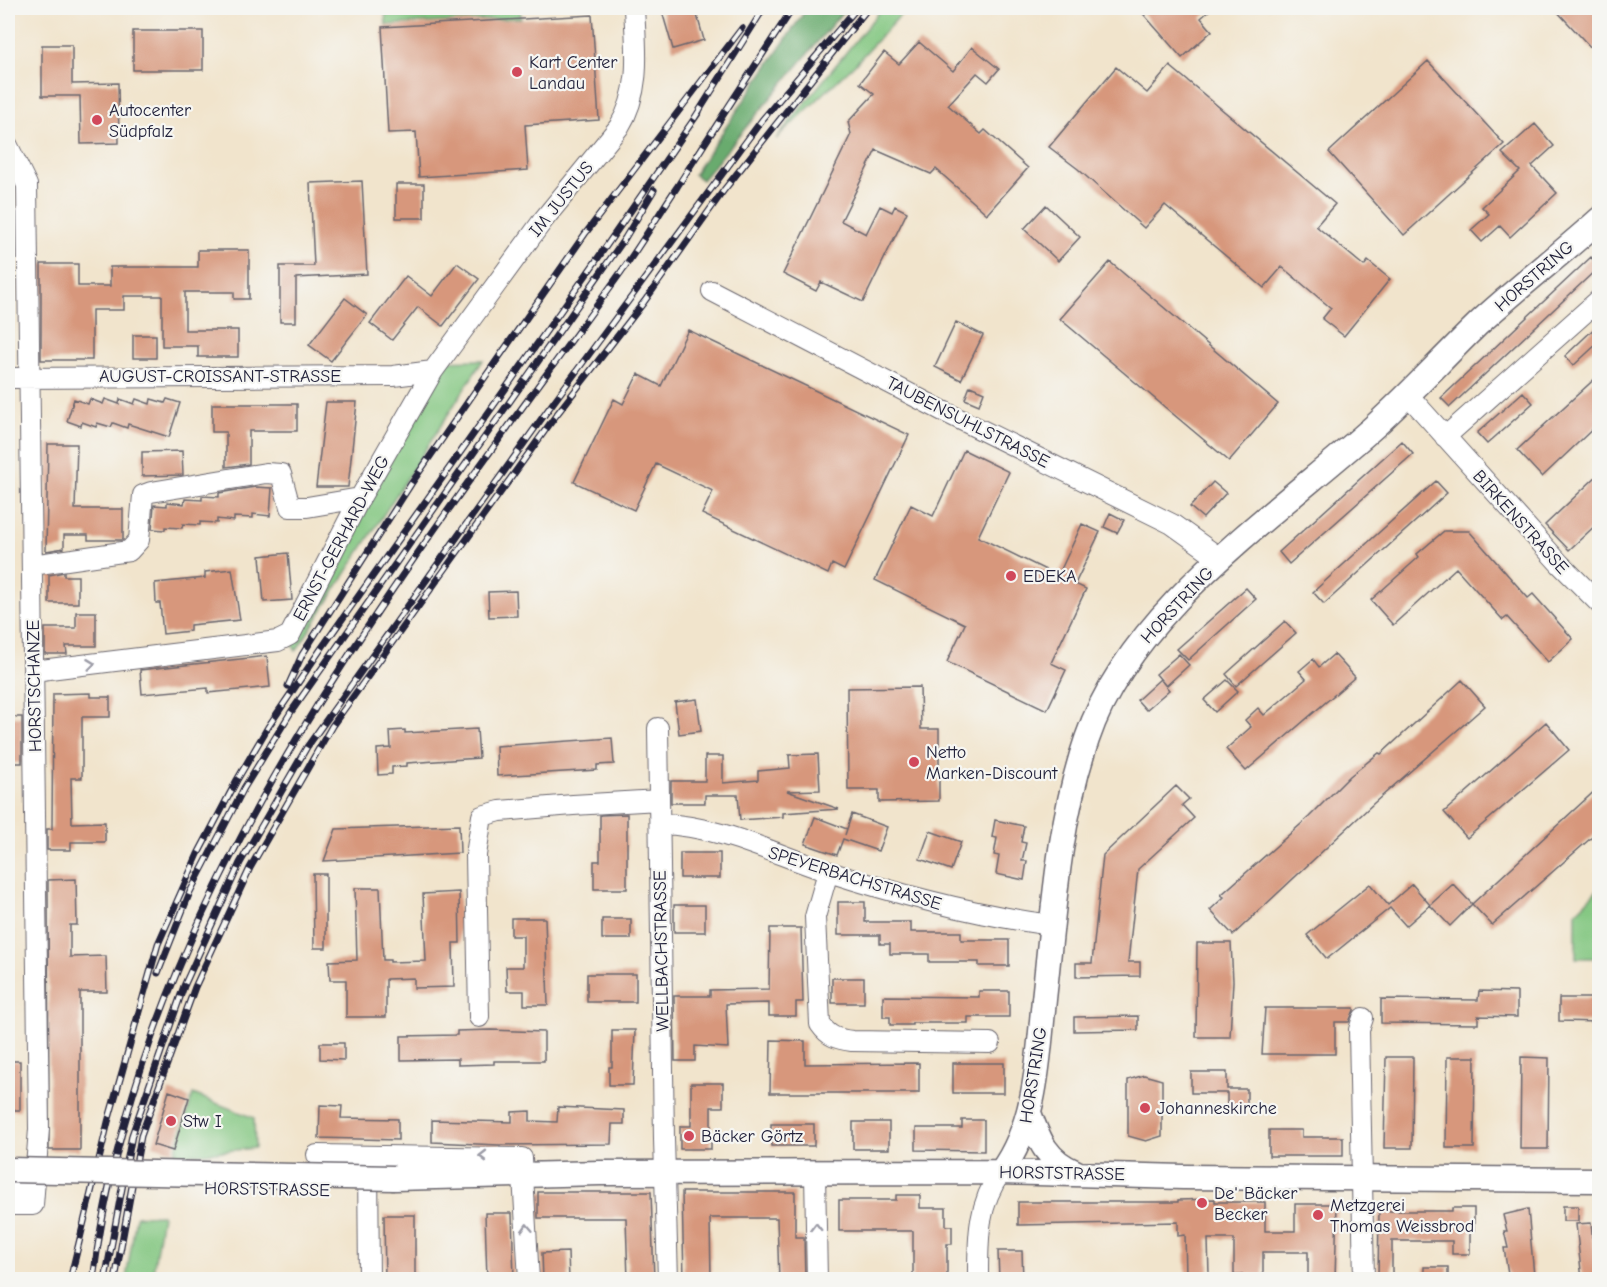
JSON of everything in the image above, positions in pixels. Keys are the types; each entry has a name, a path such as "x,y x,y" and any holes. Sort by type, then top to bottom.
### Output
{"street":[{"name":"IM JUSTUS","path":"433,371 544,219 620,127 630,110 636,79 634,8"},
{"name":"HORSTSCHANZE","path":"8,146 27,185 39,1106 33,1205 8,1205"},
{"name":"HORSTRING","path":"1001,1172 1017,1148 1029,1113 1058,872 1070,802 1088,735 1117,678 1150,629 1221,559 1408,395 1479,324 1599,219"},
{"name":"TAUBENSUHLSTRASSE","path":"712,291 944,411 1172,524 1221,559"},
{"path":"1445,437 1599,299"},
{"name":"AUGUST-CROISSANT-STRASSE","path":"8,378 393,376 433,371"},
{"name":"ERNST-GERHARD-WEG","path":"33,671 278,641 290,635 360,498 433,371"},
{"name":"BIRKENSTRASSE","path":"1408,395 1584,591 1599,604"},
{"path":"32,565 129,551 139,540 143,495 151,492 266,473 281,474 290,507 307,507 360,498"},
{"name":"WELLBACHSTRASSE","path":"658,728 668,1280"},
{"path":"479,1017 476,855 482,816 500,811 552,806 660,800"},
{"name":"SPEYERBACHSTRASSE","path":"660,824 703,829 828,872 968,912 1052,925"},
{"path":"828,872 815,917 820,1024 825,1032 835,1039 852,1041 990,1043"},
{"path":"1363,1018 1359,1030 1364,1280"},
{"path":"1029,1113 1049,1157 1077,1173"},
{"name":"HORSTSTRASSE","path":"317,1155 507,1156 522,1158 525,1177"},
{"path":"368,1156 369,1280"},
{"name":"HORSTSTRASSE","path":"8,1170 476,1189 525,1177 665,1174 1001,1172 1362,1179 1599,1180"},
{"path":"978,1280 981,1215 990,1189 1001,1172"},
{"path":"815,1174 817,1280"},
{"path":"525,1177 529,1280"},
{"name":"HORSTSTRASSE","path":"8,1186 394,1184"}],"green space":[{"path":"385,8 520,8 521,18 386,25"},
{"path":"807,8 846,8 702,180 694,174"},
{"path":"882,8 907,8 856,63 776,139"},
{"path":"483,360 296,651 290,641 429,361"},
{"path":"1599,888 1599,958 1576,958 1576,912"},
{"path":"193,1094 254,1118 255,1148 174,1156"},
{"path":"162,1215 152,1279 126,1279 136,1216"}],"building":[{"path":"661,8 695,8 704,40 673,49"},
{"path":"1138,8 1212,8 1201,18 1212,31 1182,58"},
{"path":"1554,8 1599,8 1599,44 1593,50"},
{"path":"592,15 599,120 525,125 528,170 419,177 416,132 388,133 382,27"},
{"path":"133,31 203,31 203,70 133,70"},
{"path":"919,42 953,71 972,47 999,69 988,82 977,73 948,105 981,134 985,130 1028,168 987,214 936,169 931,174 876,150 841,221 866,234 880,206 892,212 895,206 907,212 863,302 821,282 816,291 783,274 851,134 848,122 874,94 860,83 884,52 899,64"},
{"path":"42,45 72,45 72,84 118,83 119,143 81,144 80,96 42,96"},
{"path":"1428,61 1504,144 1404,235 1329,152"},
{"path":"1170,66 1335,204 1316,226 1364,266 1368,261 1390,279 1344,336 1322,319 1331,308 1282,267 1264,288 1165,205 1144,228 1078,169 1049,147 1116,67 1147,93"},
{"path":"1535,124 1554,146 1532,166 1557,193 1510,237 1500,226 1482,242 1471,230 1489,214 1482,207 1520,171 1502,153"},
{"path":"362,181 367,274 296,278 296,322 280,322 280,266 314,266 310,183"},
{"path":"396,184 424,184 424,218 396,218"},
{"path":"1046,205 1080,237 1058,261 1024,229"},
{"path":"198,250 249,250 249,299 234,299 234,292 185,292 185,330 238,330 238,357 198,357 198,346 162,346 162,296 124,296 124,310 92,310 92,360 41,360 41,264 78,264 78,286 110,286 110,267 198,267"},
{"path":"1591,257 1599,267 1450,407 1441,398"},
{"path":"1110,262 1278,404 1229,461 1060,319"},
{"path":"457,263 479,279 443,326 418,307 392,340 370,323 406,276 432,296"},
{"path":"345,298 367,315 331,361 309,345"},
{"path":"956,322 983,335 961,380 935,367"},
{"path":"1599,324 1599,342 1573,366 1565,356"},
{"path":"688,330 909,435 844,570 832,564 828,574 702,514 713,491 656,464 634,510 574,482 614,399 623,404 638,374 661,386"},
{"path":"133,335 156,335 156,358 133,358"},
{"path":"1599,375 1599,423 1542,477 1517,450"},
{"path":"970,386 984,392 979,405 965,399"},
{"path":"1523,392 1533,403 1487,444 1477,433"},
{"path":"74,399 88,404 90,399 103,404 105,399 119,404 120,399 134,404 136,399 150,404 151,399 165,403 167,399 180,403 169,437 128,424 127,428 113,423 111,427 97,423 96,427 82,422 81,426 67,421"},
{"path":"326,402 357,402 348,487 316,487"},
{"path":"212,404 297,404 297,431 249,431 249,464 226,467 226,432 212,432"},
{"path":"1402,441 1413,454 1289,564 1279,552"},
{"path":"48,444 77,444 75,509 123,509 123,540 88,540 88,535 64,535 64,548 46,551"},
{"path":"964,450 1009,472 978,537 1058,576 1082,524 1100,532 1075,584 1086,589 1051,663 1066,670 1047,710 947,662 965,624 875,580 911,505 933,516"},
{"path":"182,451 183,475 142,476 142,452"},
{"path":"1599,474 1599,522 1569,550 1545,525"},
{"path":"1436,481 1447,493 1324,604 1313,592"},
{"path":"1213,482 1226,493 1203,518 1190,507"},
{"path":"255,487 272,488 270,516 253,514 253,518 234,517 234,521 217,519 217,523 200,522 200,525 183,524 182,528 152,529 154,505 167,506 167,502 184,504 185,499 202,500 202,496 219,497 219,493"},
{"path":"1110,513 1124,520 1117,533 1104,527"},
{"path":"1444,531 1469,531 1528,598 1533,594 1573,639 1548,662 1507,617 1503,620 1456,568 1393,625 1371,600 1419,557 1417,554"},
{"path":"288,553 292,600 264,602 260,556"},
{"path":"232,569 240,620 190,625 190,631 163,634 160,603 156,603 155,583 205,578 205,572"},
{"path":"64,572 64,576 78,576 78,603 49,603 49,575"},
{"path":"1246,588 1256,599 1188,660 1177,649"},
{"path":"516,591 517,616 489,617 488,592"},
{"path":"76,612 96,612 96,646 66,646 67,654 45,654 45,628 76,628"},
{"path":"1285,621 1296,633 1236,686 1226,674"},
{"path":"1179,654 1189,665 1166,686 1156,674"},
{"path":"1334,654 1355,677 1246,771 1226,749 1251,727 1245,720 1258,708 1264,715 1306,679 1299,671 1313,659 1319,667"},
{"path":"267,656 270,687 208,693 208,688 142,694 140,670"},
{"path":"1160,679 1169,690 1146,710 1137,700"},
{"path":"1227,680 1238,691 1215,712 1204,700"},
{"path":"1462,680 1485,706 1374,803 1233,935 1210,910 1224,897 1221,895 1309,817 1350,776 1379,753 1381,754"},
{"path":"920,687 921,729 939,729 939,801 879,802 879,790 848,790 847,688"},
{"path":"91,693 91,697 110,697 110,717 82,717 82,778 71,778 72,823 105,822 105,842 71,842 71,850 47,850 47,829 52,829 53,694"},
{"path":"697,699 701,731 679,734 675,702"},
{"path":"8,717 22,717 22,763 8,763"},
{"path":"1546,722 1569,750 1467,838 1444,812"},
{"path":"477,729 479,758 407,763 407,766 392,767 392,774 378,775 377,749 391,748 390,731 405,730 405,733"},
{"path":"612,738 614,764 597,765 597,770 497,776 496,746"},
{"path":"818,754 820,790 787,791 839,809 783,813 783,817 740,820 738,795 705,795 705,803 671,803 671,781 705,781 705,756 723,756 723,783 758,780 758,771 790,768 789,755"},
{"path":"1176,786 1189,799 1182,805 1194,818 1138,869 1128,962 1140,962 1140,976 1076,977 1076,963 1092,963 1103,855"},
{"path":"1599,787 1599,831 1492,925 1472,904"},
{"path":"627,814 627,889 594,889 594,861 600,861 600,815"},
{"path":"852,814 887,827 878,851 843,839 837,855 805,844 815,817 847,829"},
{"path":"995,820 1024,826 1021,842 1026,843 1022,861 1027,861 1024,880 996,874 999,856 994,855 997,838 992,837"},
{"path":"459,825 460,853 324,861 336,829"},
{"path":"930,831 961,842 951,870 920,859"},
{"path":"680,853 720,853 720,878 680,878"},
{"path":"313,874 326,874 326,948 314,948"},
{"path":"76,879 77,925 70,925 70,957 106,956 107,992 80,992 80,1150 49,1150 48,880"},
{"path":"1370,884 1388,905 1412,884 1430,905 1406,926 1390,908 1327,959 1307,935"},
{"path":"1453,884 1472,904 1450,926 1430,905"},
{"path":"355,888 380,888 383,960 390,960 390,962 426,961 423,894 459,892 460,943 453,943 454,987 414,988 414,978 386,979 386,1017 346,1017 346,980 330,980 329,961 357,960"},
{"path":"838,902 865,902 865,922 911,922 911,932 961,932 961,940 1009,940 1009,966 979,966 979,962 929,962 929,954 890,954 890,944 880,944 880,935 838,935"},
{"path":"674,905 705,905 705,932 674,932"},
{"path":"511,918 545,918 548,1005 524,1005 524,991 507,991 506,967 523,967 523,936 511,936"},
{"path":"602,919 631,919 631,939 602,939"},
{"path":"770,928 801,928 803,1002 796,1002 796,1016 769,1016 769,1003 726,1004 728,1048 695,1046 695,1061 675,1061 674,996 710,996 710,990 769,989"},
{"path":"1197,943 1231,943 1233,981 1230,1037 1196,1037"},
{"path":"587,974 636,974 636,1002 587,1002"},
{"path":"832,978 864,978 864,1003 832,1003"},
{"path":"979,991 1009,991 1009,1017 968,1017 968,1023 890,1025 890,1017 883,1017 883,996 979,997"},
{"path":"1479,991 1517,992 1517,1017 1478,1016 1478,1024 1381,1023 1381,999 1478,1000"},
{"path":"1559,998 1599,998 1599,1022 1559,1021"},
{"path":"1265,1008 1354,1008 1354,1010 1349,1022 1335,1022 1335,1054 1262,1054"},
{"path":"1138,1016 1138,1030 1074,1031 1074,1017"},
{"path":"612,1030 635,1030 633,1085 609,1085 609,1067 612,1067"},
{"path":"457,1031 544,1032 544,1061 494,1061 494,1064 458,1065 458,1059 401,1060 401,1036 457,1035"},
{"path":"771,1040 805,1041 805,1064 919,1063 919,1093 770,1093"},
{"path":"320,1043 344,1043 344,1060 320,1059"},
{"path":"1386,1057 1413,1057 1412,1148 1384,1148"},
{"path":"1447,1057 1475,1057 1474,1148 1446,1148"},
{"path":"1521,1057 1549,1058 1548,1149 1520,1149"},
{"path":"8,1061 20,1061 20,1110 8,1110"},
{"path":"953,1063 1004,1063 1004,1093 953,1093"},
{"path":"1191,1072 1227,1072 1227,1089 1247,1089 1247,1108 1227,1108 1227,1093 1191,1093"},
{"name":"Johanneskirche","path":"1144,1075 1162,1080 1162,1136 1146,1141 1128,1136 1128,1080"},
{"path":"691,1083 723,1083 723,1107 711,1107 711,1149 680,1149 680,1126 691,1126"},
{"name":"Stw I","path":"169,1091 189,1098 173,1151 153,1145"},
{"path":"320,1105 342,1106 341,1118 398,1119 398,1140 319,1138"},
{"path":"558,1107 624,1110 624,1124 612,1124 611,1144 499,1145 432,1142 432,1120 512,1122 512,1112 530,1111 530,1121 557,1122"},
{"path":"962,1120 984,1120 984,1151 916,1150 916,1128 962,1128"},
{"path":"853,1122 889,1122 889,1149 853,1149"},
{"path":"771,1124 814,1124 814,1146 771,1146"},
{"path":"1269,1130 1302,1130 1302,1137 1343,1137 1343,1156 1269,1156"},
{"path":"538,1192 651,1192 654,1280 628,1280 626,1218 538,1218"},
{"path":"682,1192 795,1192 795,1237 804,1237 805,1280 779,1280 777,1218 710,1218 711,1280 684,1280"},
{"path":"896,1195 920,1195 920,1208 946,1208 946,1226 952,1226 952,1244 947,1244 947,1280 913,1280 913,1231 839,1231 839,1200 896,1200"},
{"path":"1215,1199 1215,1202 1265,1202 1265,1231 1295,1231 1295,1204 1337,1204 1335,1280 1308,1280 1308,1252 1263,1252 1263,1275 1234,1275 1234,1239 1208,1239 1209,1275 1186,1275 1185,1235 1178,1236 1178,1222 1018,1225 1018,1202 1178,1202 1178,1200"},
{"path":"1563,1206 1578,1206 1578,1221 1563,1221"},
{"path":"1452,1208 1474,1208 1474,1231 1470,1231 1470,1254 1452,1254 1452,1241 1392,1241 1392,1280 1378,1280 1379,1211 1452,1211"},
{"path":"1528,1209 1533,1280 1509,1280 1504,1248 1508,1248 1504,1231 1507,1231 1503,1215"},
{"path":"485,1213 512,1213 514,1280 487,1280"},
{"path":"384,1215 415,1215 415,1280 385,1280"},
{"path":"1591,1223 1597,1280 1582,1280 1576,1224"},
{"path":"998,1251 1022,1251 1023,1280 999,1280"},
{"path":"568,1252 569,1280 543,1280 542,1253"},
{"path":"1424,1267 1448,1267 1448,1280 1424,1280"}],"railway":[{"path":"694,119 764,8"},
{"path":"93,1280 120,1139 164,1004 222,874 290,749 367,628 449,509 632,256 793,8"},
{"path":"105,1280 132,1135 184,986 240,863 307,747 550,407 762,120 857,8"},
{"path":"115,1280 141,1136 195,987 250,868 332,726 557,414 644,302 724,190 868,8"},
{"path":"288,686 302,655 411,484 585,234 742,28"},
{"path":"70,1280 108,1122 158,944 198,854 237,780 268,727 321,649 699,112"},
{"path":"158,973 190,892 244,788 291,712 625,238 654,190"}],"place":[{"name":"Kart Center Landau","path":"517,72"},
{"name":"Autocenter Südpfalz","path":"97,120"},
{"name":"EDEKA","path":"1011,576"},
{"name":"Netto Marken-Discount","path":"914,762"},
{"name":"Johanneskirche","path":"1145,1108"},
{"name":"Stw I","path":"171,1121"},
{"name":"Bäcker Görtz","path":"689,1136"},
{"name":"De' Bäcker Becker","path":"1202,1203"},
{"name":"Metzgerei Thomas Weissbrod","path":"1318,1215"}]}
